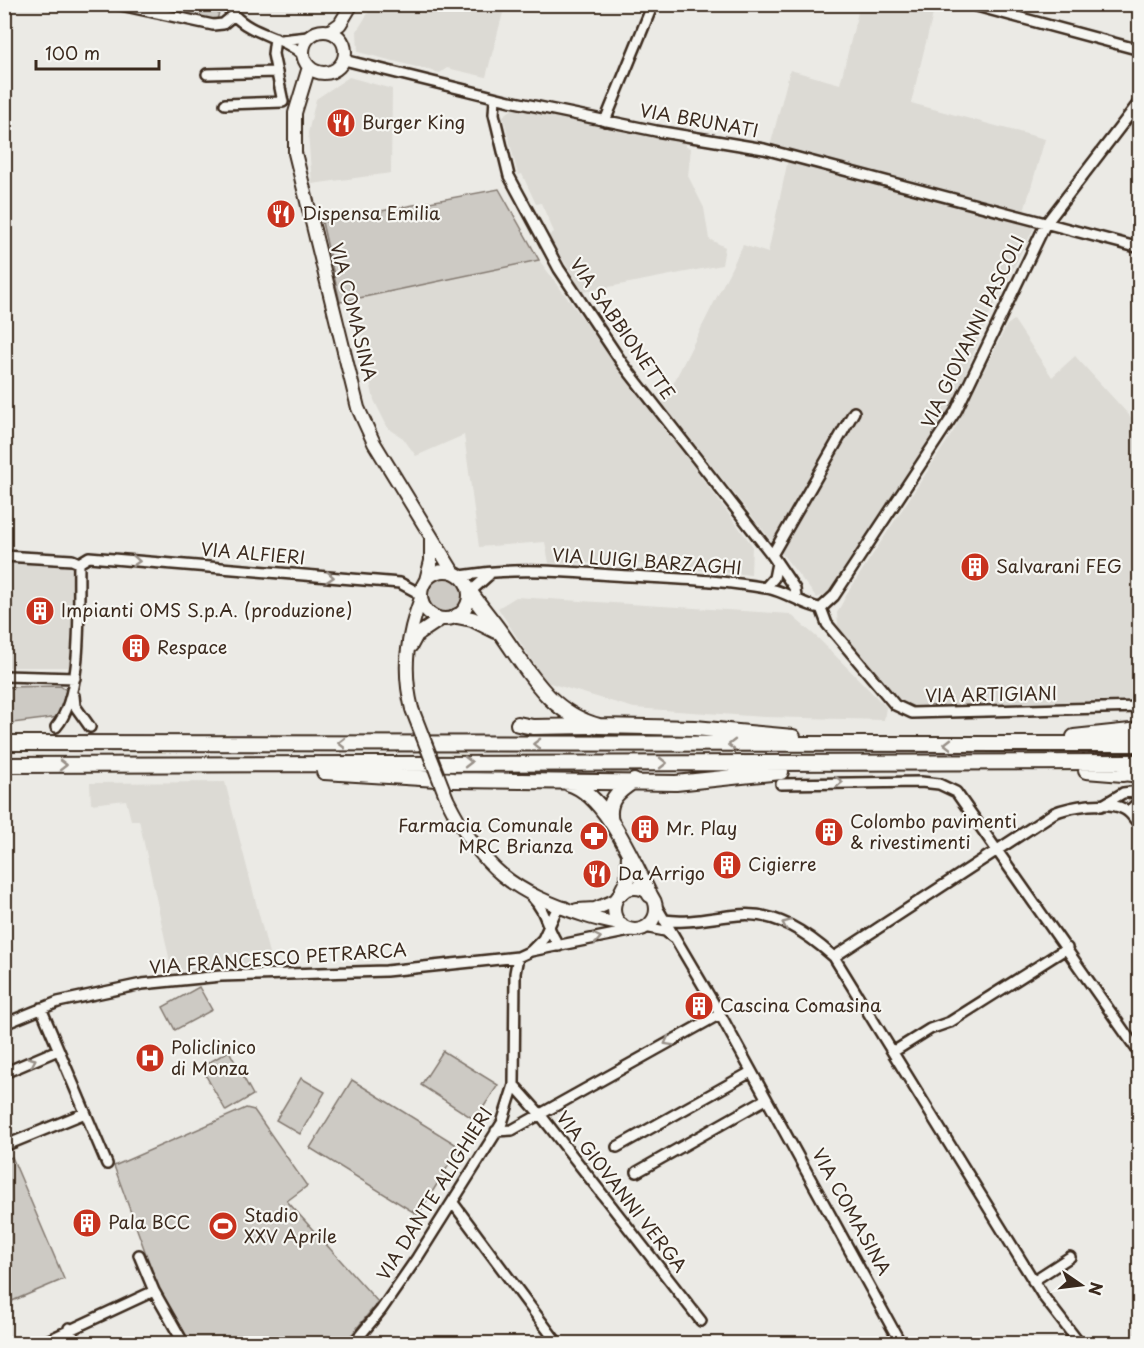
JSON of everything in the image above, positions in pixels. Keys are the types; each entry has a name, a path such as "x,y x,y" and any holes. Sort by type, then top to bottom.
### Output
{"highway":[{"path":"470,592 529,675 554,704 579,720 599,726"},
{"path":"457,616 472,619 501,633"},
{"path":"518,724 533,727 695,728 823,740 842,744"},
{"path":"1007,745 1020,741 1140,730"},
{"path":"4,743 1140,744"},
{"path":"4,765 539,762 875,765 1140,762"},
{"path":"991,763 1123,774"},
{"path":"275,764 309,771 402,777 692,782 761,774 861,770 875,765"},
{"path":"559,780 583,790 611,824 653,899"},
{"path":"611,824 613,798 618,791 634,781"},
{"path":"618,896 630,866 629,853"}],"main road":[{"path":"335,27 346,52 344,60 329,73 310,72 303,55 308,38 318,31 335,27 352,4"},
{"name":"VIA COMASINA","path":"310,72 295,113 295,153 358,408 374,443 431,537 457,574"},
{"path":"431,537 431,561 410,631 405,664 412,709 447,799 464,831 499,874 529,894 569,909 622,926 640,928 654,917 653,899 639,888 618,896 595,909 569,909"},
{"path":"405,664 417,635 441,619 457,616 467,606 470,592 457,574 438,572 426,580"},
{"path":"421,598 428,612 441,619"},
{"path":"1123,774 1140,776"},
{"path":"618,896 614,914 622,926"}],"street":[{"path":"116,4 213,25 224,24 234,15"},
{"path":"605,121 653,4"},
{"path":"969,4 1140,50"},
{"path":"231,5 234,15 248,27 278,39 303,55"},
{"path":"278,39 308,38"},
{"path":"225,104 283,102 273,54 278,39"},
{"name":"VIA BRUNATI","path":"344,60 495,98 605,121 764,149 1045,225 1140,248"},
{"path":"207,74 277,72"},
{"name":"VIA SABBIONETTE","path":"495,98 494,114 509,176 559,269 622,363 774,559 795,589 796,597"},
{"name":"VIA GIOVANNI PASCOLI","path":"820,608 834,596 956,411 1045,225 1140,101"},
{"path":"766,588 774,578 774,559 854,412"},
{"name":"VIA ALFIERI","path":"4,556 72,560 79,563 90,557 400,583 415,591 421,598"},
{"path":"79,563 75,706 90,727"},
{"path":"470,592 479,581 494,572"},
{"name":"VIA LUIGI BARZAGHI","path":"457,574 494,572 596,574 766,588 796,597"},
{"path":"796,597 811,607 820,608"},
{"name":"VIA ARTIGIANI","path":"820,608 827,624 896,705 912,713 1140,706"},
{"path":"4,676 74,683"},
{"path":"56,727 68,709 74,683"},
{"path":"781,784 863,782 939,784 948,787 962,799 1140,1054"},
{"path":"1101,806 1123,793 1140,791"},
{"path":"1131,814 1134,804 1140,801"},
{"path":"834,957 999,852 1054,813 1070,808 1101,806 1123,808 1140,826"},
{"path":"529,894 543,910 559,946"},
{"name":"VIA COMASINA","path":"653,899 720,1014 902,1344"},
{"path":"531,951 543,939 556,911 569,909"},
{"path":"664,920 687,922 740,914 761,915 787,924 812,938 834,957 1034,1281 1080,1344"},
{"path":"518,957 531,951 640,928 665,931 677,940"},
{"path":"893,1052 930,1029 950,1022 1067,948"},
{"name":"VIA FRANCESCO PETRARCA","path":"4,1024 41,1008 103,990 188,978 386,971 518,957"},
{"name":"VIA DANTE ALIGHIERI","path":"353,1344 398,1288 453,1203 507,1112 514,1085 515,973 518,957"},
{"path":"41,1008 107,1164"},
{"path":"496,1131 512,1130 720,1014"},
{"path":"4,1073 58,1050"},
{"path":"617,1147 751,1072"},
{"name":"VIA GIOVANNI VERGA","path":"514,1085 539,1113 700,1321"},
{"path":"637,1172 766,1099"},
{"path":"4,1146 85,1113"},
{"path":"453,1203 558,1344"},
{"path":"139,1255 154,1291 184,1344"},
{"path":"1034,1281 1071,1257"},
{"path":"40,1344 69,1328 154,1291"},
{"path":"69,1328 77,1344"}],"shaded area":[{"path":"860,4 935,6 911,103 1045,139 1023,215 771,143 790,70 840,84"},
{"path":"140,5 221,5 217,20"},
{"path":"373,5 505,5 486,77 447,68 440,73 358,52 357,31"},
{"path":"349,77 392,89 391,173 312,184 308,133 316,99"},
{"path":"515,107 686,141 686,147 691,148 688,176 704,208 709,239 725,247 722,265 583,292 548,236 554,232 541,203 536,204 522,174 518,175 503,116"},
{"path":"788,160 1035,226 988,317 951,409 911,475 829,593 817,598 663,404 743,245 768,253"},
{"path":"499,189 539,260 340,302 322,222"},
{"path":"539,260 752,545 751,575 639,564 549,563 545,542 479,547 464,435 416,456 403,438 388,428 374,400 352,300"},
{"path":"1014,320 1052,377 1075,356 1139,426 1139,699 918,708 898,703 839,636 837,613 848,592 953,432 1007,325"},
{"path":"4,558 73,565 70,667 5,667"},
{"path":"446,577 459,582 464,595 459,608 446,613 433,608 428,595 433,582"},
{"path":"516,597 790,614 819,639 886,707 884,720 764,717 634,708 546,682 498,608"},
{"path":"60,686 66,690 59,717 5,724 4,687"},
{"path":"225,782 272,965 172,971 139,820 131,820 126,800 91,804 90,783"},
{"path":"199,987 212,1010 175,1030 163,1007"},
{"path":"229,1051 253,1095 226,1111 201,1067"},
{"path":"443,1051 498,1085 475,1120 421,1085"},
{"path":"301,1078 325,1092 300,1134 276,1120"},
{"path":"352,1080 460,1147 418,1215 310,1148"},
{"name":"Stadio XXV Aprile","path":"246,1108 254,1110 307,1186 287,1201 378,1302 345,1343 190,1343 158,1287 114,1166"},
{"path":"12,1157 64,1279 5,1304 5,1160"}],"place":[{"name":"Burger King","path":"341,123"},
{"name":"Dispensa Emilia","path":"281,214"},
{"name":"Salvarani FEG","path":"975,567"},
{"name":"Impianti OMS S.p.A. (produzione)","path":"40,611"},
{"name":"Respace","path":"136,648"},
{"name":"Mr. Play","path":"645,829"},
{"name":"Colombo pavimenti & rivestimenti","path":"829,832"},
{"name":"Farmacia Comunale MRC Brianza","path":"594,836"},
{"name":"Cigierre","path":"727,865"},
{"name":"Da Arrigo","path":"597,874"},
{"name":"Cascina Comasina","path":"699,1006"},
{"name":"Policlinico di Monza","path":"150,1058"},
{"name":"Pala BCC","path":"87,1223"},
{"name":"Stadio XXV Aprile","path":"223,1226"}]}
